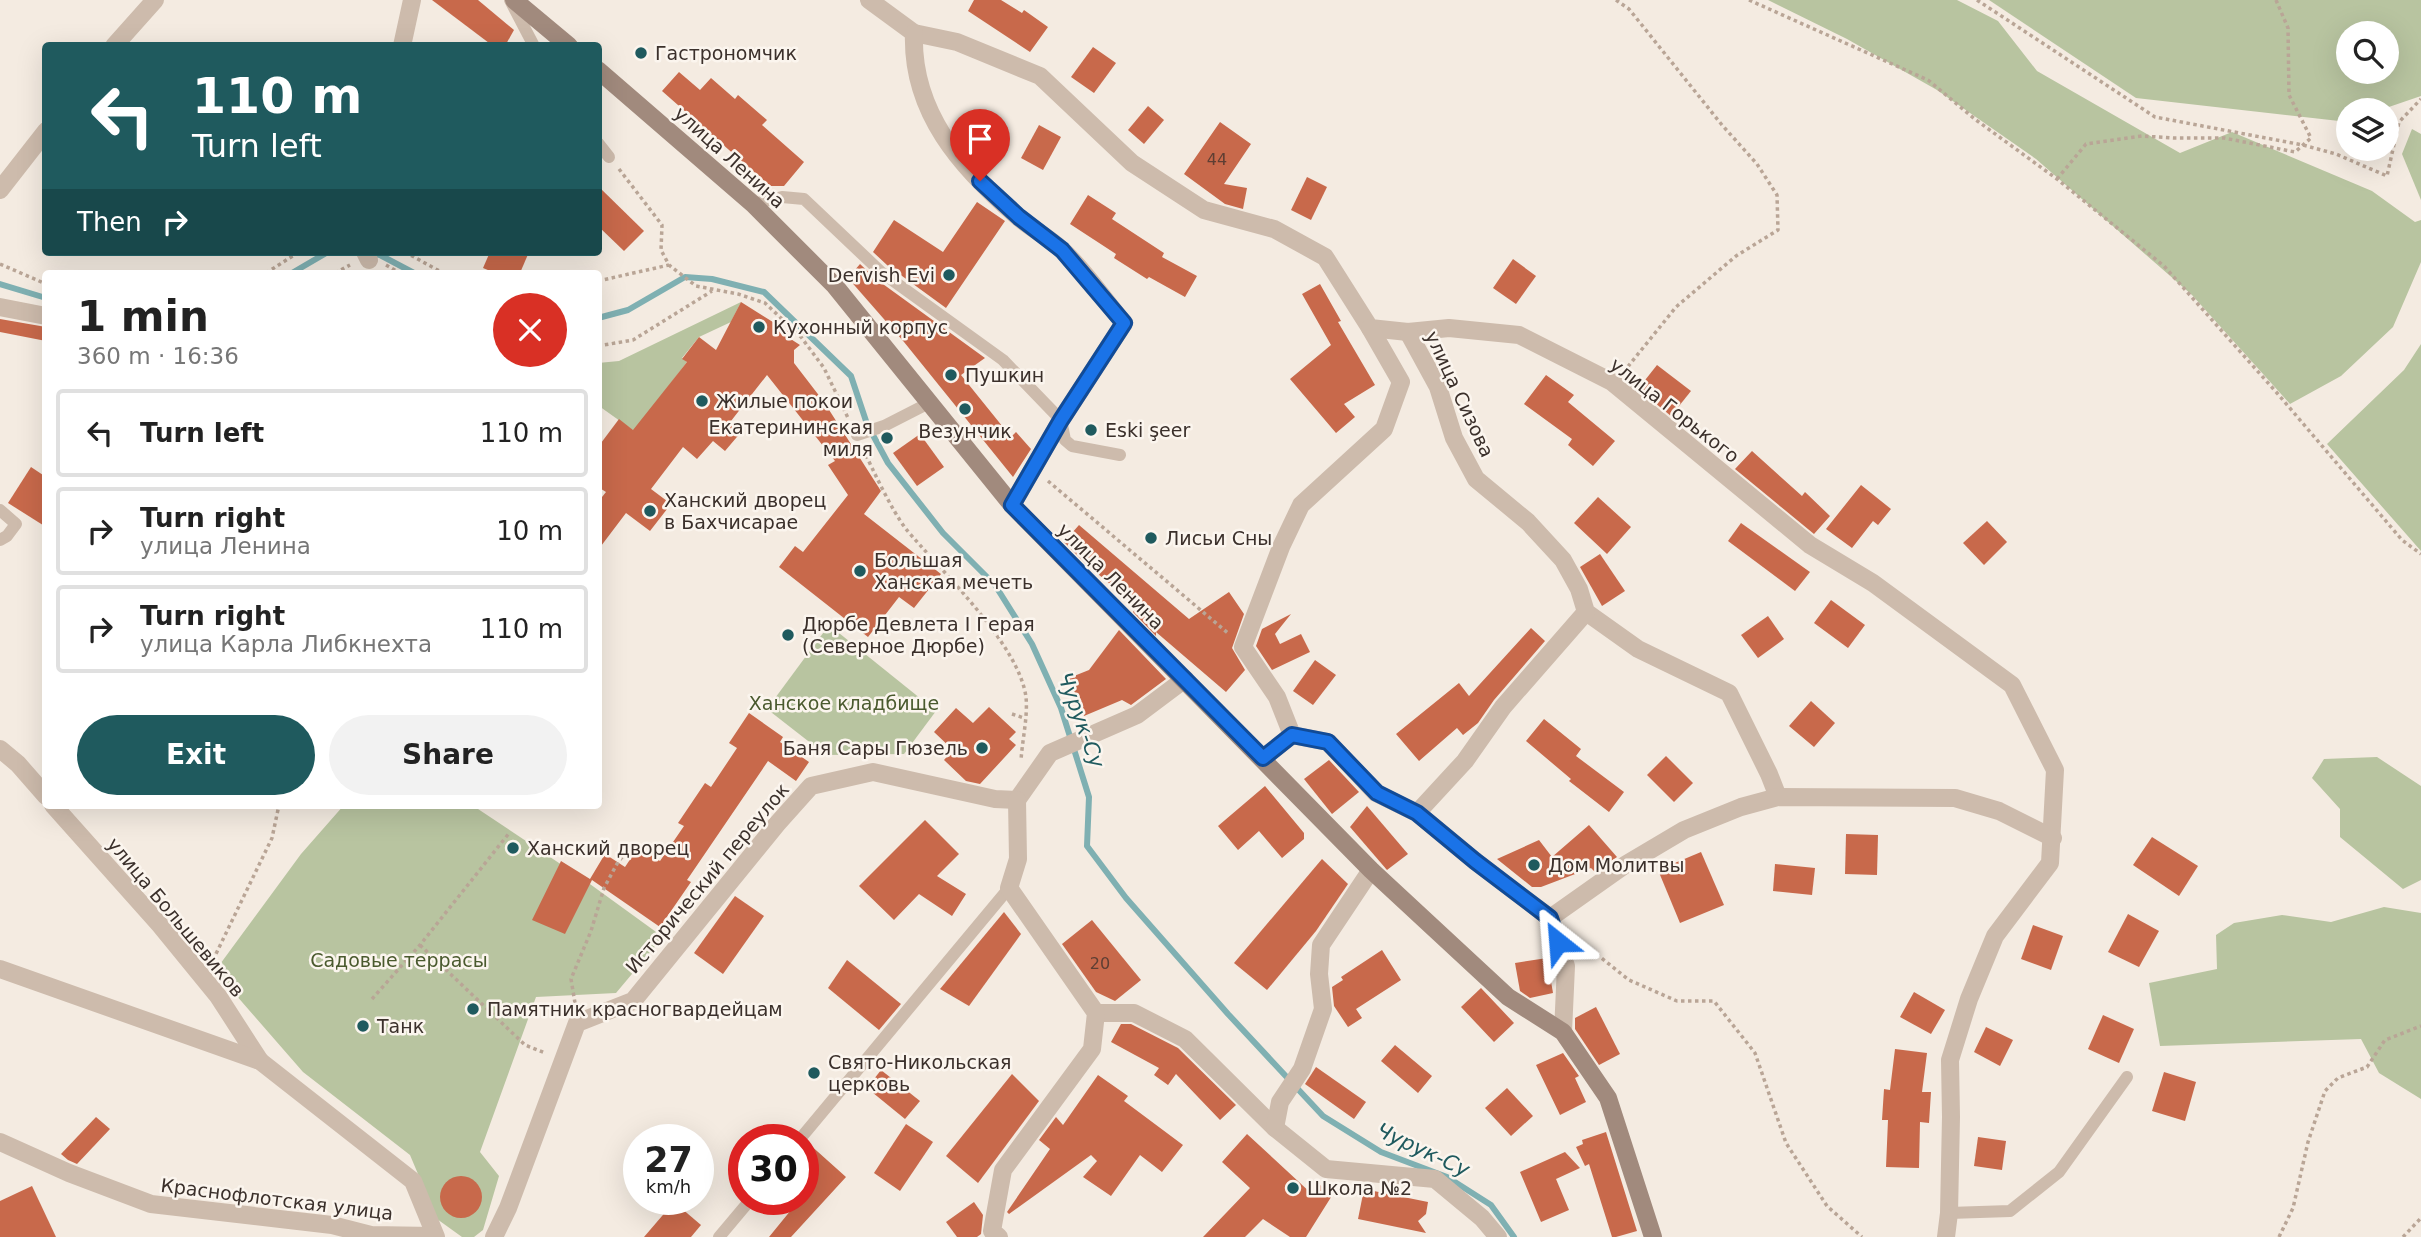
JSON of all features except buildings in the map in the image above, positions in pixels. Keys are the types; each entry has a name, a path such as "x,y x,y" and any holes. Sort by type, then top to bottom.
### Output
{"main road":[{"path":"512,0 564,42"},
{"name":"улица Ленина","path":"602,73 753,204 835,286 1012,505 1371,870 1508,997 1563,1032 1608,1098 1653,1237"}],"street":[{"path":"118,42 155,0"},
{"path":"403,42 412,0"},
{"path":"869,0 914,33 957,42 1040,76 1132,163 1204,210 1274,229 1325,257 1370,328 1401,382 1384,429 1301,505 1281,547 1244,647 1277,697 1292,735"},
{"path":"914,33 913,57 927,110 961,162 1019,217 1062,250 1124,323 1061,420 1012,505"},
{"path":"0,190 42,136"},
{"path":"0,307 42,315"},
{"name":"улица Горького","path":"1370,328 1408,332 1449,328 1519,335 1612,382 1810,545 1873,583 2012,685 2055,770 2053,838 2050,863 1994,936 1969,999 1950,1060 1949,1213 1946,1237"},
{"name":"улица Сизова","path":"1408,332 1438,387 1454,438 1476,479 1528,522 1563,560 1579,589 1586,612"},
{"path":"1417,813 1465,761 1503,707 1586,612 1638,649 1729,693 1778,797"},
{"path":"999,1237 992,1231 1003,1171 1092,1049 1096,1013 1009,888 1018,859 1017,800 1050,753 1097,730 1137,715 1185,679"},
{"path":"1263,758 1292,735 1328,742 1377,793 1417,813 1550,918 1566,965 1563,1032"},
{"path":"0,750 18,764 42,791"},
{"name":"Исторический переулок","path":"577,1023 633,1001 811,786 873,772 995,799 1017,800"},
{"path":"1550,918 1625,864 1684,830 1741,807 1778,797 1955,798 1999,811 2053,838"},
{"name":"улица Большевиков","path":"57,809 160,925 218,996 260,1061"},
{"path":"1275,1128 1280,1102 1302,1069 1323,1009 1319,974 1321,946 1371,870"},
{"path":"0,969 260,1061 412,1181 435,1237"},
{"path":"1096,1013 1134,1013 1185,1039 1275,1128 1326,1169 1435,1179 1482,1217 1498,1237"},
{"path":"494,1237 508,1208 577,1023"},
{"name":"Краснофлотская улица","path":"0,1142 69,1173 151,1204 332,1225 371,1236 435,1237"},
{"path":"1478,1237 1482,1217"}],"lane":[{"path":"512,0 532,42"},
{"path":"602,149 609,157"},
{"path":"753,204 782,197 804,199 881,272 1003,360 1061,420 1065,440 1072,446 1120,455"},
{"path":"857,435 884,426 929,403"},
{"path":"0,510 16,524 7,536 0,540"},
{"path":"812,1124 1009,888"},
{"path":"1949,1213 2010,1210 2059,1172 2127,1077"},
{"path":"719,1237 738,1215"}],"path":[{"path":"1612,382 1628,367 1676,307 1736,256 1778,230 1777,195 1758,164 1722,125 1629,9 1616,0"},
{"path":"1749,0 1928,80 1976,120 2057,178 2164,266 2402,540 2421,554"},
{"path":"1977,0 2155,117 2303,145 2336,154 2387,176 2399,122 2421,99"},
{"path":"2057,178 2086,144 2142,136 2224,138 2295,152 2311,138 2289,94 2288,27 2276,0"},
{"path":"609,157 662,225 661,250 669,265 696,286 738,294 765,303 801,337 824,368 904,526 950,577 1015,665 1026,697 1017,800"},
{"path":"271,270 293,256"},
{"path":"412,256 438,270"},
{"path":"0,264 42,282"},
{"path":"602,280 669,265"},
{"path":"602,345 633,340 712,291"},
{"path":"1033,468 1244,647"},
{"path":"1012,714 1024,718"},
{"path":"204,979 272,838 278,809"},
{"path":"372,999 420,945 510,832"},
{"path":"577,1023 571,979 591,931 604,888 618,862 632,845"},
{"path":"1550,918 1629,980 1677,1001 1714,1001 1755,1053 1786,1143 1827,1206 1862,1237"},
{"path":"420,945 525,1045 562,1061"},
{"path":"2279,1237 2292,1208 2308,1142 2325,1091 2339,1078 2367,1067 2385,1040 2421,1026"},
{"path":"2403,1237 2421,1218"}],"green space":[{"path":"1768,0 1957,0 1998,21 2037,71 2180,153 2232,132 2372,191 2415,222 2421,220 2421,262 2393,327 2341,376 2290,404 2192,295 2036,159 1937,90 1847,39"},
{"path":"1989,0 2421,0 2421,96 2399,104 2399,98 2336,98 2336,121 2136,98"},
{"path":"2412,129 2421,134 2421,200 2402,154"},
{"path":"741,302 731,322 699,337 682,358 687,362 634,431 602,408 602,363 619,361"},
{"path":"2421,344 2421,551 2327,444 2404,370"},
{"name":"Ханское кладбище","path":"829,625 936,711 904,754 826,755 767,709"},
{"path":"2377,757 2421,786 2421,880 2403,889 2340,837 2340,809 2312,778 2324,759"},
{"name":"Садовые террасы","path":"340,809 478,809 583,879 663,937 616,993 536,997 480,1152 499,1176 483,1230 474,1237 462,1237 437,1219 410,1155 303,1072 215,971 301,854"},
{"path":"2384,907 2421,913 2421,1099 2379,1073 2361,1039 2160,1046 2149,983 2217,969 2216,935 2234,923 2282,915 2331,922"}],"waterway":[{"name":"Чурук-Су","path":"297,270 321,256"},
{"name":"Чурук-Су","path":"382,256 408,270"},
{"name":"Чурук-Су","path":"602,317 628,310 685,277 712,279 764,292 851,376 867,424 888,463 943,533 995,585 1032,644 1061,708 1089,797 1087,846 1126,898 1323,1116 1381,1152 1447,1177 1491,1205 1514,1237"},
{"name":"Чурук-Су","path":"0,284 42,297"}],"place":[{"name":"Гастрономчик","path":"641,53"},
{"name":"Dervish Evi","path":"949,275"},
{"name":"Кухонный корпус","path":"759,327"},
{"name":"Пушкин","path":"951,375"},
{"name":"Жилые покои","path":"702,401"},
{"name":"Везунчик","path":"965,409"},
{"name":"Eski şeer","path":"1091,430"},
{"name":"Екатерининская миля","path":"887,438"},
{"name":"Ханский дворец в Бахчисарае","path":"650,511"},
{"name":"Лисьи Сны","path":"1151,538"},
{"name":"Большая Ханская мечеть","path":"860,571"},
{"name":"Дюрбе Девлета I Герая (Северное Дюрбе)","path":"788,635"},
{"name":"Баня Сары Гюзель","path":"982,748"},
{"name":"Ханский дворец","path":"513,848"},
{"name":"Дом Молитвы","path":"1534,865"},
{"name":"Памятник красногвардейцам","path":"473,1009"},
{"name":"Танк","path":"363,1026"},
{"name":"Свято-Никольская церковь","path":"814,1073"},
{"name":"Школа №2","path":"1293,1188"}],"route":[{"path":"980,181 1019,217 1062,250 1124,323 1061,420 1012,505 1263,758 1292,735 1328,742 1377,793 1417,813 1550,918 1558,942"}]}
